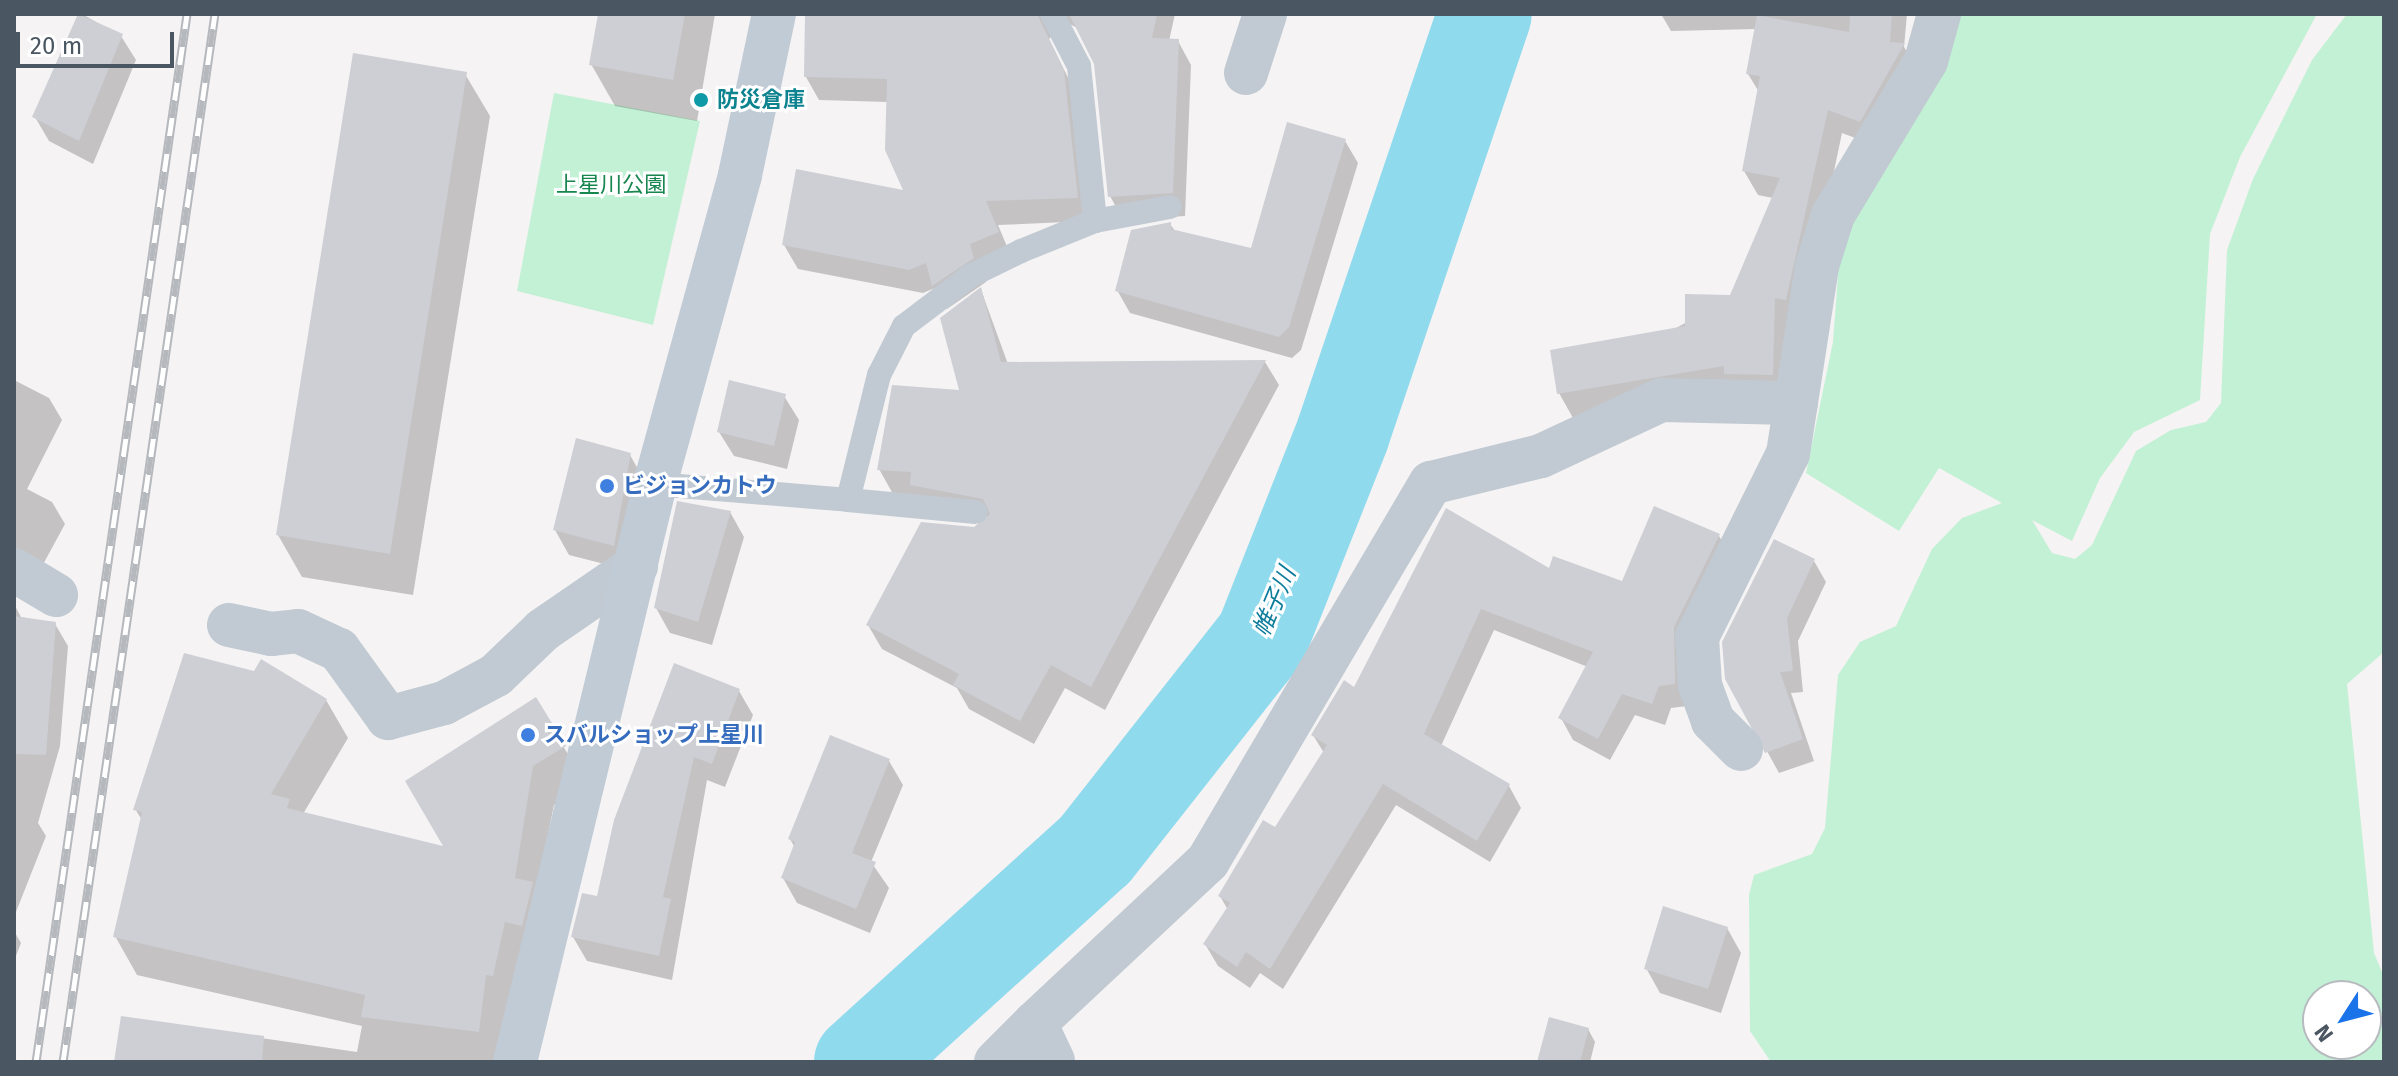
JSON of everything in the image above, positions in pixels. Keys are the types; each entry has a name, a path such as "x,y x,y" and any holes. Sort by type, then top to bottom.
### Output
{"street":[{"path":"515,1062 655,484 740,175 774,14"},
{"path":"1246,73 1265,14"},
{"path":"1741,749 1713,721 1700,685 1697,637 1788,454 1817,266 1833,215 1926,61 1939,14"},
{"path":"996,1062 1054,1052 1208,861 1431,483 1541,456 1661,400 1796,403"},
{"path":"229,625 298,631 339,650 388,718 444,703 496,675 543,630 636,566"},
{"path":"14,570 56,595"}],"lane":[{"path":"1052,14 1079,66 1095,221"},
{"path":"848,500 879,375 904,326 970,276 1095,221 1170,207"},
{"path":"655,484 975,512"}],"green space":[{"path":"1948,14 2317,14 2240,157 2210,234 2200,400 2134,432 2100,478 2072,541 2032,520 2052,553 2075,559 2092,545 2136,451 2171,430 2206,422 2221,403 2227,250 2253,179 2312,60 2347,14 2384,14 2384,652 2347,684 2374,953 2384,977 2384,1062 1771,1062 1750,1031 1749,895 1754,875 1812,854 1825,828 1838,675 1860,642 1896,626 1932,549 1962,518 2002,503 1939,468 1899,531 1806,473 1833,342 1842,221"},
{"name":"上星川公園","path":"554,93 700,121 653,325 517,291"}],"building":[{"path":"78,14 123,34 79,141 32,117"},
{"path":"598,14 685,14 673,80 589,65"},
{"path":"805,14 1037,14 1064,70 1078,198 986,201 999,232 970,244 974,258 932,286 926,263 909,270 782,245 796,169 903,190 885,150 887,79 804,77"},
{"path":"1069,14 1157,14 1152,38 1179,39 1173,193 1108,197 1094,64"},
{"path":"1850,14 1892,14 1890,42 1905,43 1860,122 1828,110 1786,300 1775,298 1773,375 1724,374 1724,366 1557,394 1550,350 1685,326 1685,294 1730,295 1780,178 1742,171 1760,76 1746,74 1757,15 1849,32"},
{"path":"353,53 467,72 390,554 276,535"},
{"path":"1287,122 1346,139 1289,327 1279,337 1115,291 1131,230 1171,222 1171,229 1251,248"},
{"path":"981,287 1001,362 1266,360 1091,687 1051,665 1020,721 953,685 959,674 866,625 921,522 974,527 990,514 983,499 910,485 911,472 877,470 892,385 959,390 940,318"},
{"path":"729,380 786,394 774,446 717,432"},
{"path":"576,438 631,453 614,546 553,530"},
{"path":"677,501 731,511 698,622 654,608"},
{"path":"1654,506 1720,534 1674,627 1675,684 1659,686 1652,704 1622,694 1598,739 1558,718 1593,652 1481,609 1424,734 1510,784 1477,841 1383,784 1270,969 1246,952 1237,967 1203,944 1230,903 1218,896 1263,820 1275,827 1327,745 1311,735 1344,680 1354,687 1446,508 1549,568 1553,556 1622,581"},
{"path":"1774,539 1815,559 1787,618 1793,671 1780,672 1803,739 1765,753 1725,679 1722,642"},
{"path":"14,616 56,622 46,755 14,754"},
{"path":"184,653 254,671 261,659 327,699 271,794 290,799 287,808 443,846 405,781 536,697 566,746 533,766 515,878 533,882 522,926 505,922 493,976 486,975 479,1032 361,1017 365,995 113,937 142,812 133,810"},
{"path":"674,663 740,689 712,764 694,757 663,897 671,899 659,956 571,937 582,893 597,896 614,820"},
{"path":"830,735 890,759 852,853 876,862 856,909 781,878 795,842 788,839"},
{"path":"1663,906 1728,927 1708,989 1644,969"},
{"path":"121,1016 264,1036 262,1062 114,1062"},
{"path":"1549,1017 1589,1028 1580,1062 1537,1062"}],"waterway":[{"name":"帷子川","path":"861,1062 1095,850 1262,638 1343,433 1485,14"}],"railway":[{"path":"36,1062 187,14"},
{"path":"63,1062 215,14"}],"place":[{"name":"防災倉庫","path":"701,100"},
{"name":"ビジョンカトウ","path":"607,486"},
{"name":"スバルショップ上星川","path":"528,735"}]}
